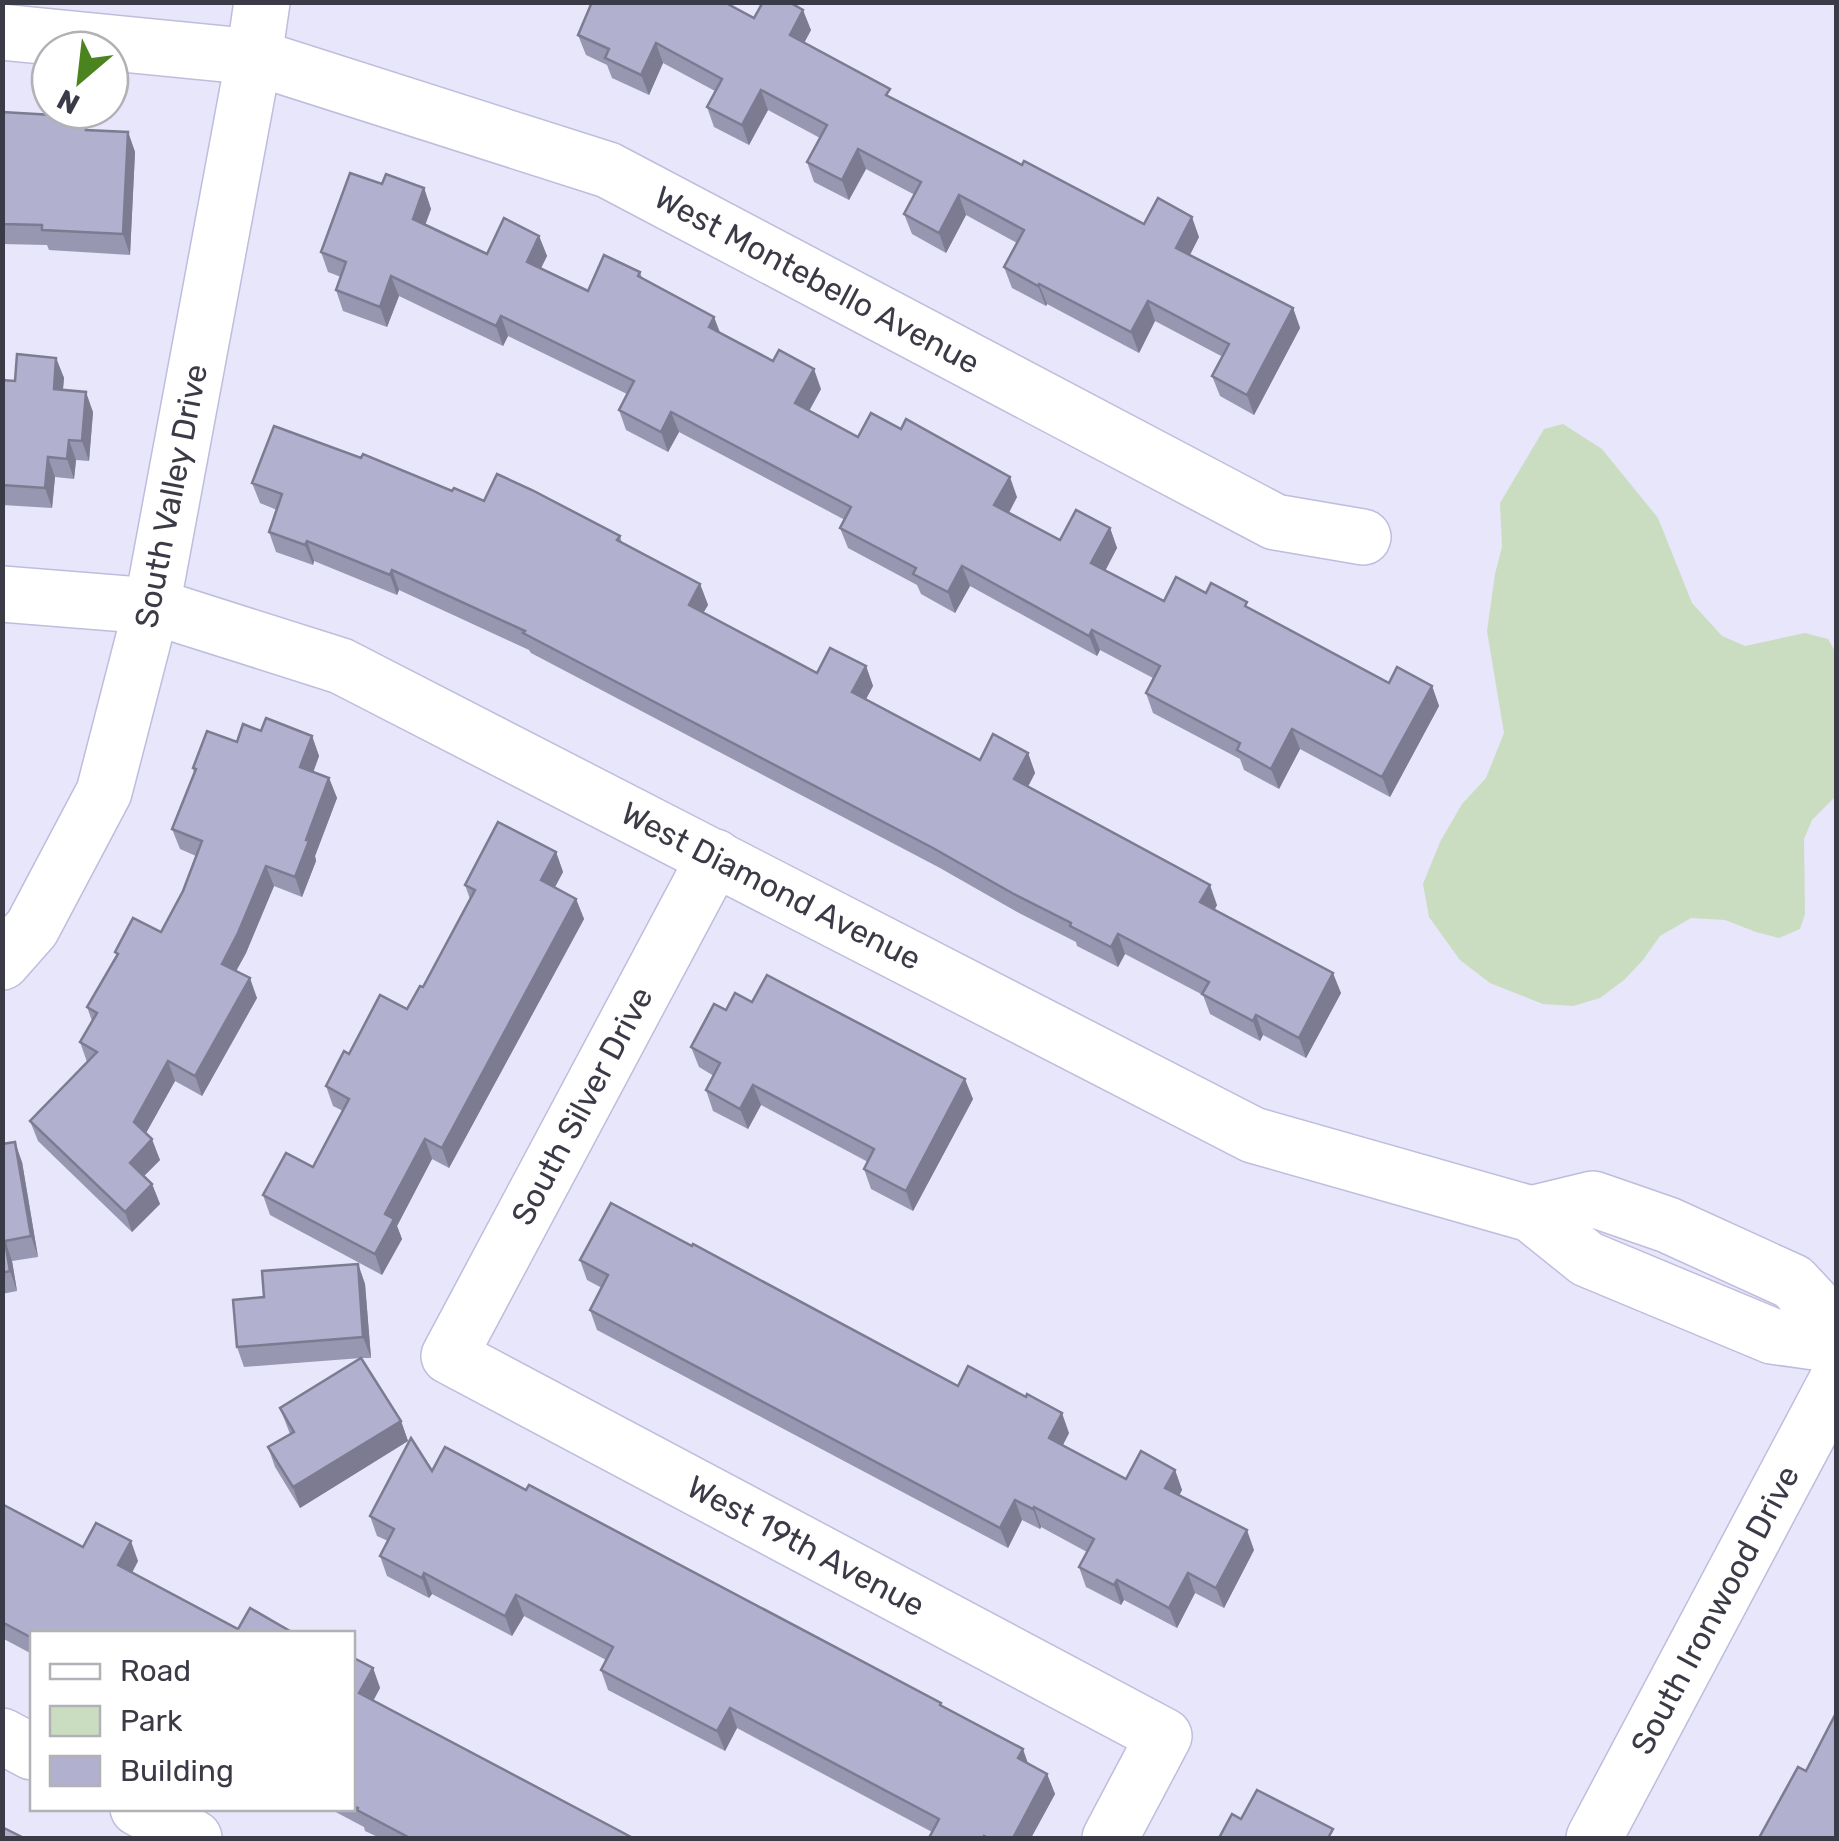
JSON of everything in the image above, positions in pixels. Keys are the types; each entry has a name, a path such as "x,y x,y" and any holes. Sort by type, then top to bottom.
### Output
{"street":[{"name":"South Valley Drive","path":"2,962 32,928 104,792 152,606 262,2"},
{"name":"West Montebello Avenue","path":"2,32 254,57 608,170 1275,522 1363,537"},
{"name":"West Diamond Avenue","path":"2,594 152,606 341,666 1254,1134 1531,1214 1587,1259 1772,1336 1836,1345"},
{"name":"South Silver Drive","path":"449,1356 715,856"},
{"name":"West Diamond Avenue","path":"1531,1214 1593,1199 1668,1224 1793,1282 1836,1328"},
{"name":"West 19th Avenue","path":"449,1356 1164,1736 1110,1838"},
{"name":"South Ironwood Drive","path":"1594,1838 1836,1382"},
{"path":"2,1736 30,1751"},
{"path":"144,1811 194,1838"}],"green space":[{"path":"1563,424 1602,449 1658,518 1692,603 1722,636 1745,646 1805,633 1828,639 1836,653 1836,796 1812,820 1804,839 1805,914 1800,929 1779,938 1725,920 1691,918 1660,936 1624,980 1600,998 1573,1006 1543,1004 1490,983 1460,960 1429,917 1423,884 1440,842 1462,804 1486,778 1504,733 1487,631 1502,547 1500,503 1544,429"}],"building":[{"path":"592,2 724,2 754,18 763,2 789,2 803,10 790,35 890,89 886,95 1144,224 1158,198 1192,217 1176,248 1293,308 1247,395 1212,376 1229,344 1148,301 1131,332 1004,267 1024,230 959,195 939,233 904,214 921,182 858,149 842,180 807,162 827,125 761,90 742,125 707,107 722,79 656,43 641,75 605,58 609,49 578,35"},
{"path":"2,112 30,114 30,130 128,132 123,234 2,224"},
{"path":"350,173 382,184 386,174 424,188 413,219 487,254 504,218 539,236 527,262 588,291 604,255 640,272 638,276 714,317 709,327 773,361 779,350 814,369 795,403 858,437 871,413 901,429 906,419 1010,477 994,505 1060,540 1076,510 1110,528 1091,563 1164,601 1176,577 1206,593 1211,583 1247,602 1245,606 1389,683 1397,667 1432,686 1382,777 1292,729 1271,769 1237,750 1240,743 1146,693 1160,666 1092,630 1089,636 962,566 948,592 913,574 916,568 840,528 851,507 671,412 661,432 619,410 634,381 501,316 496,326 391,276 380,307 336,290 346,262 321,252"},
{"path":"17,354 56,358 54,389 86,392 82,441 69,440 67,459 48,457 45,488 2,485 2,380 15,381"},
{"path":"274,426 361,458 363,454 484,501 497,474 620,536 617,540 700,584 689,605 817,673 830,648 866,666 852,692 980,760 993,734 1028,753 1014,779 1210,885 1200,902 1333,973 1299,1038 1256,1015 1253,1021 1202,994 1209,982 1118,934 1111,947 525,631 392,570 390,575 307,541 305,545 269,532 282,494 252,483"},
{"path":"266,718 312,736 300,767 329,778 295,877 266,866 222,964 250,978 195,1076 168,1061 134,1122 152,1139 130,1163 152,1184 125,1212 30,1121 97,1052 80,1042 97,1013 87,1007 118,954 115,952 133,918 161,932 183,891 202,841 172,829 207,731 237,742 243,724 261,731"},
{"path":"498,822 556,852 541,880 576,899 442,1148 425,1139 385,1214 394,1219 375,1254 263,1195 286,1153 313,1167 349,1099 326,1086 344,1051 349,1054 380,995 407,1009 420,986 423,987 475,890 465,885"},
{"path":"767,975 965,1079 906,1191 864,1169 874,1149 753,1085 740,1109 706,1090 720,1063 691,1047 714,1004 726,1010 735,993 752,1002"},
{"path":"15,1142 31,1236 5,1241 10,1271 2,1273 2,1144"},
{"path":"611,1203 958,1386 968,1366 1026,1397 1027,1394 1062,1413 1049,1438 1126,1479 1141,1451 1175,1470 1165,1488 1247,1530 1216,1588 1188,1573 1169,1608 1117,1580 1114,1585 1079,1567 1094,1539 1034,1507 1015,1500 1000,1528 590,1310 608,1275 580,1260"},
{"path":"358,1264 363,1337 237,1347 233,1300 264,1297 262,1271"},
{"path":"361,1358 401,1421 293,1487 268,1447 294,1432 280,1408"},
{"path":"411,1438 432,1471 445,1447 526,1490 529,1485 1023,1749 1018,1758 1047,1774 1013,1838 929,1838 939,1819 730,1708 717,1731 601,1670 613,1647 516,1595 505,1616 424,1573 422,1578 380,1556 394,1529 370,1516"},
{"path":"2,1504 83,1547 96,1523 131,1541 118,1565 238,1629 250,1608 290,1631 30,1631 30,1637 2,1622"},
{"path":"355,1659 373,1668 359,1693 633,1838 410,1838 358,1808"},
{"path":"1836,1713 1836,1838 1759,1838 1798,1767 1806,1771"},
{"path":"1257,1790 1333,1829 1328,1838 1219,1838 1232,1814 1241,1819"},
{"path":"2,1827 24,1838 2,1838"}]}
